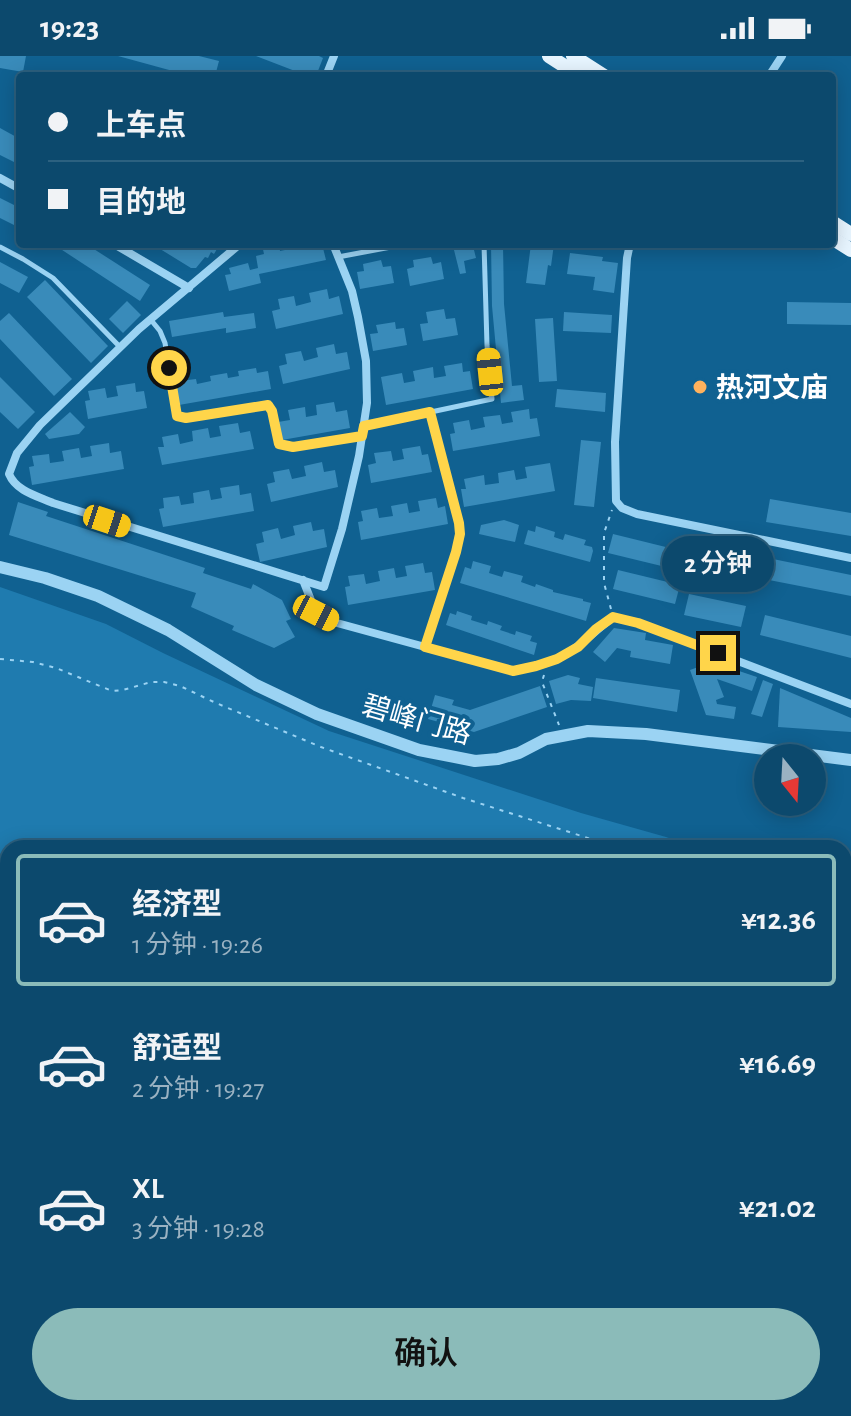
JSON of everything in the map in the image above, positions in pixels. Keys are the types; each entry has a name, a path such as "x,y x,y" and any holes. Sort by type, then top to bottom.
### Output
{"main road":[{"path":"549,56 574,72"},
{"path":"573,56 598,72"}],"street":[{"path":"121,248 189,288"},
{"path":"235,248 121,347 40,425 17,453 9,474 23,490 53,503 324,587 342,529 359,456 367,403 366,361 352,291 335,248"},
{"path":"629,248 615,442 616,501 622,508 637,514 851,558"},
{"path":"0,483 15,484"},
{"name":"碧峰门路","path":"0,567 98,596 168,630 256,685 317,714 419,750 475,761 498,759 519,753 546,739 588,731 646,734 851,760"},
{"path":"303,580 316,613 337,623 513,671 557,659 578,647 613,617 638,623 851,704"}],"lane":[{"path":"0,247 53,278 121,347"},
{"path":"338,257 386,248"},
{"path":"151,320 165,343 177,416 186,418 268,405 279,444 293,447 492,399 484,248"},
{"path":"425,647 460,534 430,412"}],"path":[{"path":"613,617 604,583 604,533 616,501"},
{"path":"0,659 56,668 112,691 151,682 180,686 321,747 463,798 594,840"},
{"path":"545,673 542,682 563,736"}],"shaded area":[{"path":"0,587 106,624 329,731 674,840 0,840"}],"building":[{"path":"0,56 26,56 23,72 0,68"},
{"path":"118,56 199,56 219,61 216,72 176,72"},
{"path":"256,56 323,58 318,72 295,71"},
{"path":"0,128 16,137 16,163 0,155"},
{"path":"0,198 16,206 16,226 0,218"},
{"path":"59,248 92,248 150,285 140,301"},
{"path":"158,248 218,248 196,268"},
{"path":"263,248 280,248 280,251 323,248 326,260 259,274 261,283 229,291 225,275 231,274 229,268 248,263 250,270 258,268 256,256 264,254"},
{"path":"474,248 476,258 464,261 466,273 460,274 454,250"},
{"path":"491,248 503,248 504,304 512,386 522,385 524,400 501,403 492,306"},
{"path":"530,248 553,248 545,285 526,283"},
{"path":"570,253 603,257 602,261 618,263 614,293 593,290 595,277 567,274"},
{"path":"431,257 433,264 441,262 444,279 410,286 407,269 414,267 413,260"},
{"path":"381,260 383,267 391,266 394,283 360,289 357,272 364,271 363,264"},
{"path":"0,262 28,277 19,293 0,283"},
{"path":"45,280 108,346 91,363 27,297"},
{"path":"327,289 329,299 339,296 343,314 276,329 272,311 280,309 278,299 294,296 296,306 311,302 309,293"},
{"path":"127,301 141,315 123,333 109,319"},
{"path":"787,302 851,303 851,325 787,324"},
{"path":"444,309 446,319 455,318 458,335 423,341 420,324 428,323 426,312"},
{"path":"223,312 224,317 254,313 256,328 226,333 226,328 172,337 169,321"},
{"path":"564,312 612,315 611,333 563,331"},
{"path":"9,313 72,379 54,396 0,339 0,321"},
{"path":"553,318 557,381 539,382 535,319"},
{"path":"395,322 396,329 404,328 407,345 373,351 370,334 378,333 376,325"},
{"path":"334,344 336,354 347,352 350,369 283,384 279,366 287,364 285,354 301,351 304,361 318,357 316,348"},
{"path":"462,363 463,372 470,371 473,389 386,405 381,377 402,373 404,383 415,381 413,371 433,367 434,378 446,376 444,366"},
{"path":"256,368 257,373 268,371 271,389 179,405 176,388 181,387 180,381 196,379 197,384 211,381 210,376 227,373 228,378 239,376 238,371"},
{"path":"0,377 35,412 18,429 0,412"},
{"path":"135,383 136,392 144,391 147,408 88,419 85,401 90,400 88,391 105,388 107,398 118,396 116,386"},
{"path":"557,389 606,393 605,412 555,407"},
{"path":"334,402 336,412 347,410 350,428 282,440 278,422 290,420 288,410 305,407 306,417 317,415 316,405"},
{"path":"529,409 530,419 537,418 540,436 453,451 450,434 455,433 453,423 469,420 471,430 485,427 483,417 500,415 502,424 513,422 511,412"},
{"path":"70,412 85,427 79,434 49,439 45,434"},
{"path":"238,423 240,433 250,431 254,449 162,465 158,447 164,447 162,437 178,434 180,444 193,441 192,431 208,428 210,438 221,436 219,426"},
{"path":"581,440 601,442 594,507 574,505"},
{"path":"109,443 110,453 121,451 124,469 32,485 29,467 34,466 32,456 49,454 50,463 64,461 62,451 79,448 81,458 92,456 90,446"},
{"path":"420,446 422,455 428,454 432,472 371,483 368,465 376,463 374,453 391,451 393,461 404,459 402,449"},
{"path":"322,462 324,472 335,470 338,487 271,502 267,484 275,482 273,472 289,469 292,479 306,476 304,466"},
{"path":"550,463 555,491 464,507 461,489 466,489 464,479 484,475 485,485 499,483 498,473 514,470 516,480 527,478 525,467"},
{"path":"239,485 240,495 251,493 254,511 163,527 159,509 164,508 163,498 179,496 181,505 194,503 193,493 209,490 211,500 222,498 220,488"},
{"path":"436,498 438,508 445,506 448,524 361,540 358,522 363,521 361,511 377,508 379,518 393,516 391,506 407,503 409,513 420,511 418,501"},
{"path":"770,499 851,513 851,536 766,522"},
{"path":"18,502 48,512 46,516 205,568 203,573 251,589 253,584 282,600 291,619 286,621 295,637 274,648 232,630 234,626 191,607 196,593 9,535"},
{"path":"504,520 519,525 515,542 479,534 481,525"},
{"path":"311,522 313,531 324,529 327,547 260,562 256,544 264,542 262,532 278,528 281,539 295,535 293,526"},
{"path":"536,526 555,532 554,537 563,540 565,534 586,540 584,545 592,547 593,551 590,562 524,544 528,530 535,532"},
{"path":"613,534 682,551 678,570 608,553"},
{"path":"697,541 764,552 760,574 693,563"},
{"path":"773,559 851,575 851,596 769,580"},
{"path":"473,561 491,566 489,573 502,577 504,571 523,576 521,582 591,603 586,621 460,583 465,567 471,569"},
{"path":"423,563 425,573 432,572 435,590 348,605 345,587 350,586 348,576 364,574 366,584 380,581 378,571 394,568 396,578 407,576 405,566"},
{"path":"618,570 680,585 675,604 613,589"},
{"path":"689,594 746,606 741,627 684,615"},
{"path":"457,611 472,616 471,620 502,626 500,630 515,635 516,631 532,636 530,641 537,643 534,655 446,625 450,613 456,615"},
{"path":"765,615 851,636 851,658 760,635"},
{"path":"614,628 646,633 645,640 673,645 670,664 630,657 631,651 617,648 605,662 593,652"},
{"path":"712,662 757,677 752,691 717,679 724,697 716,700 717,704 736,707 734,719 706,715 690,670"},
{"path":"568,675 580,678 578,684 593,687 591,701 571,700 556,704 549,681"},
{"path":"596,678 680,690 677,712 593,698"},
{"path":"763,680 773,684 762,717 751,714"},
{"path":"540,686 547,707 474,732 428,719 435,695 454,700 452,705 470,710"},
{"path":"780,688 851,718 851,732 778,727"}],"place":[{"name":"热河文庙","path":"700,387"}],"route":[{"path":"169,368 177,416 186,418 268,405 279,444 293,447 362,436 364,426 430,412 460,534 425,647 513,671 557,659 578,647 613,617 638,623 718,653"}]}
